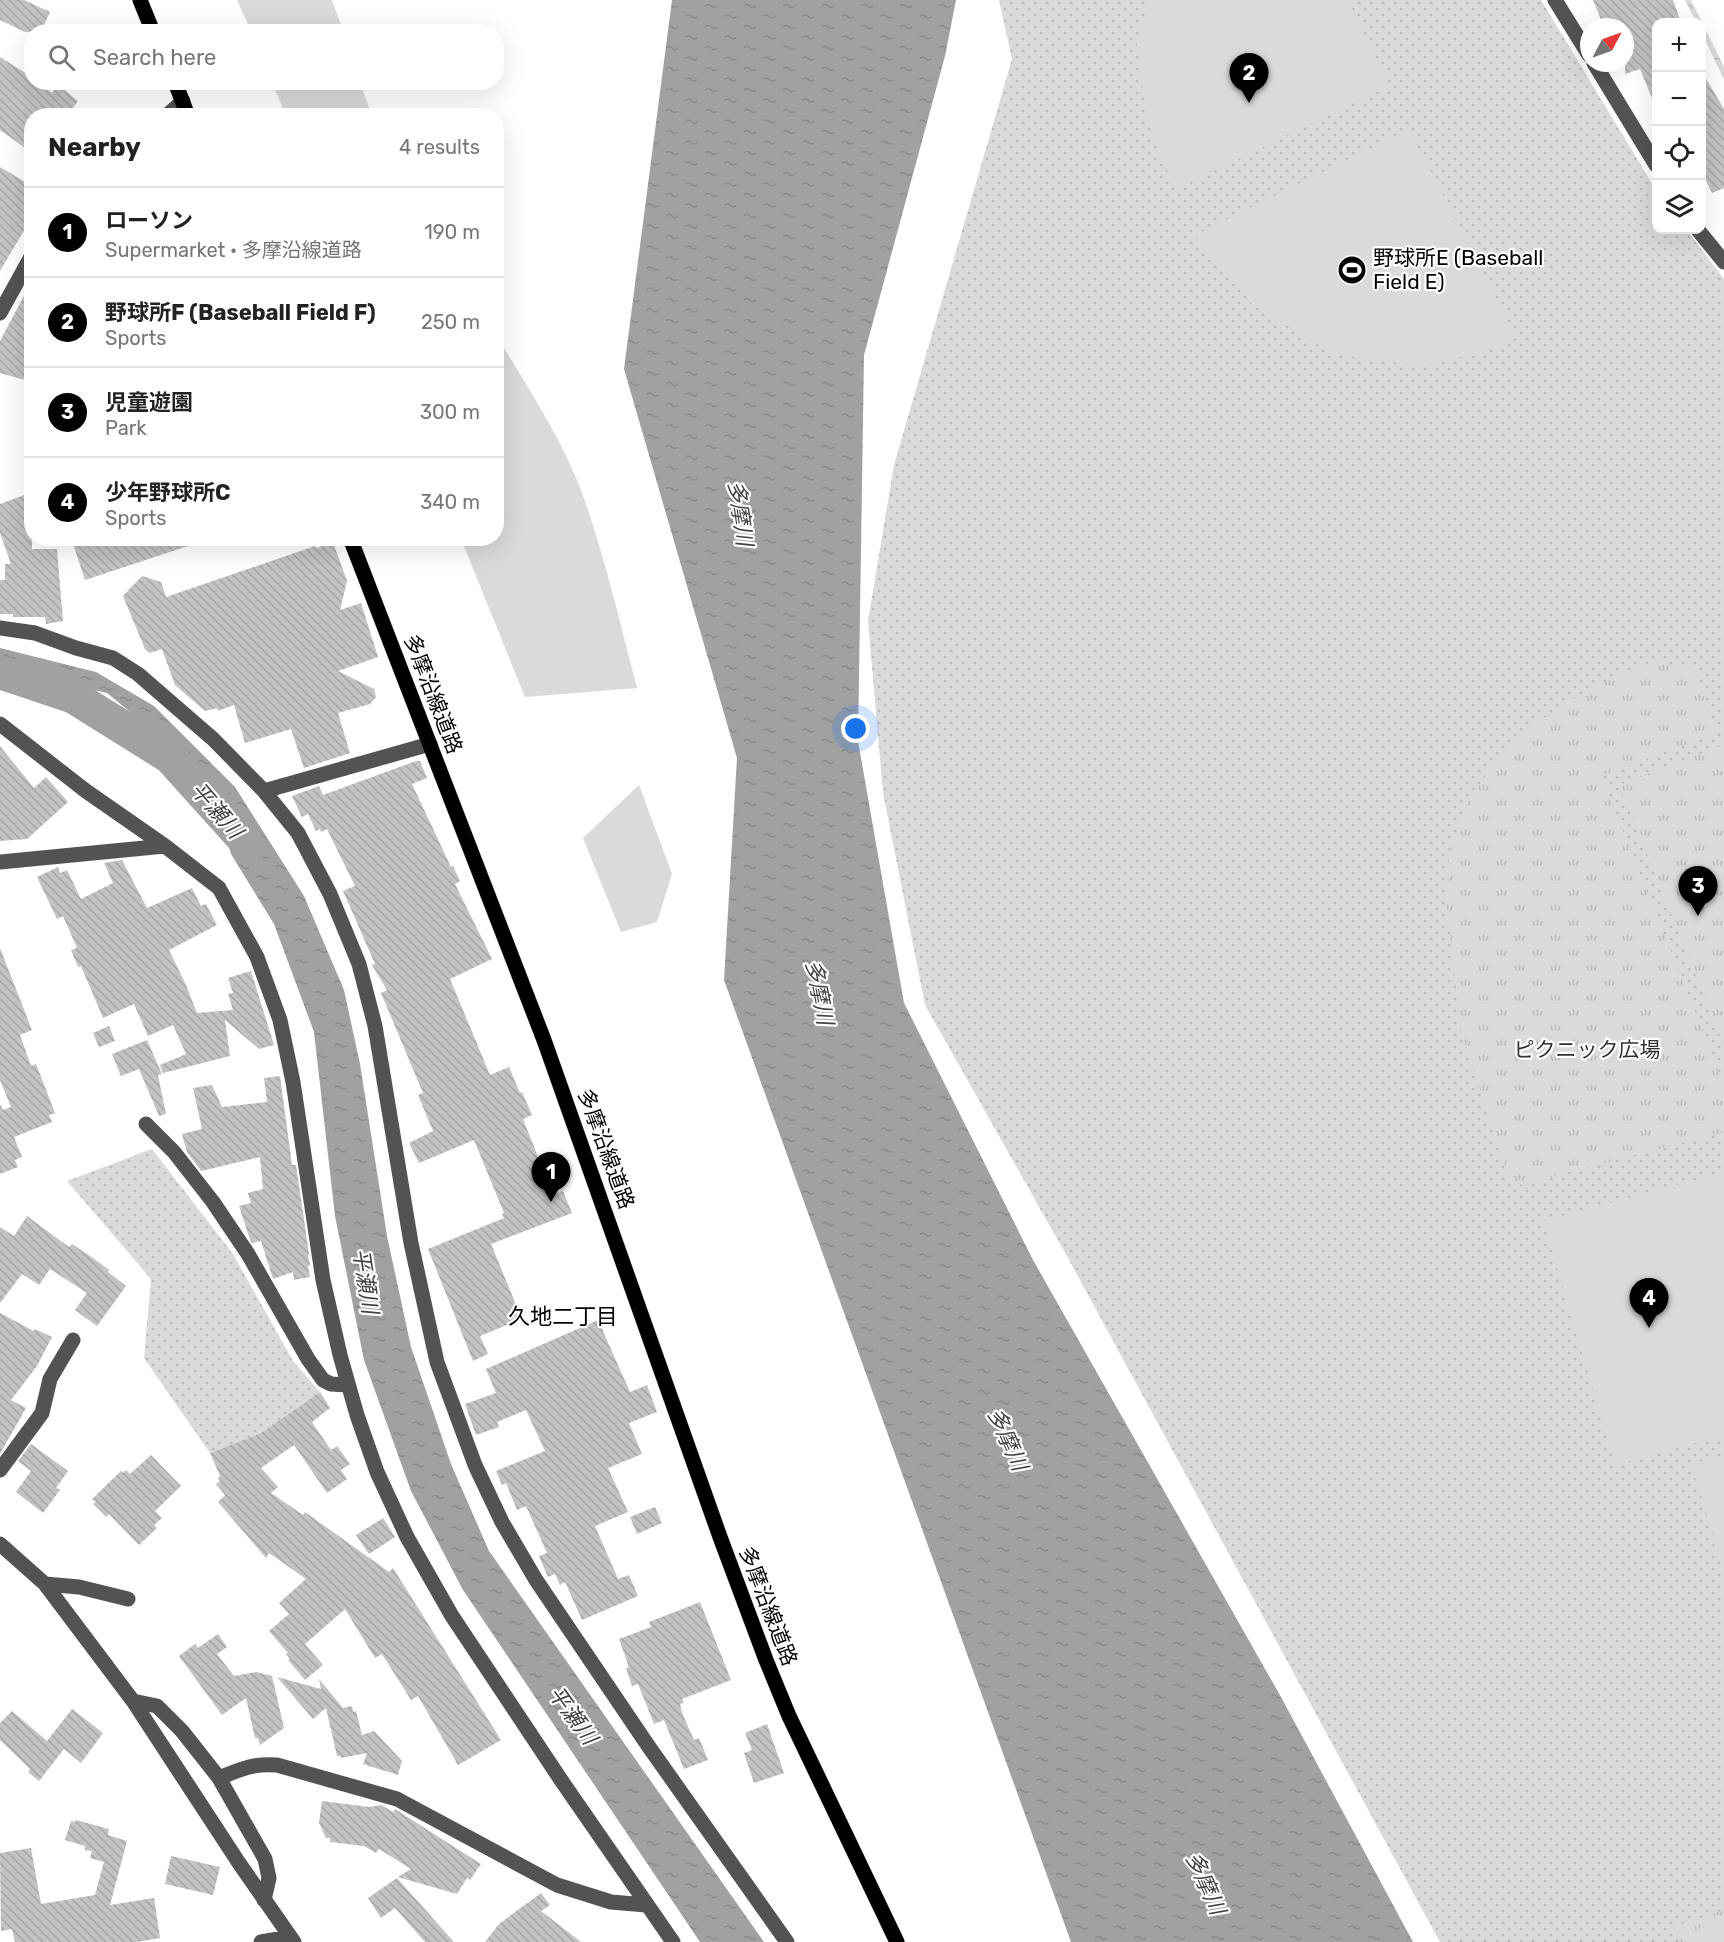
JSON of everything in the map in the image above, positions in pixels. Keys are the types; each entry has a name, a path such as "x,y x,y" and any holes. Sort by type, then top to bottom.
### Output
{"main road":[{"path":"140,0 150,24"},
{"path":"178,90 185,108"},
{"name":"多摩沿線道路","path":"353,546 544,1040 761,1649 789,1716 897,1942"}],"street":[{"path":"1555,0 1580,40"},
{"path":"1599,72 1652,158"},
{"path":"1701,234 1724,262"},
{"path":"0,313 24,270"},
{"path":"0,628 35,633 113,658 138,674 213,739 264,791 298,833 330,894 359,964 375,1026 411,1243 437,1362 480,1475 502,1522 536,1580 649,1747 787,1942"},
{"path":"0,724 86,791 165,846 219,888 257,957 280,1020 293,1082 323,1280 348,1385 377,1472 407,1537 452,1616 673,1942"},
{"path":"264,791 430,744"},
{"path":"0,862 165,846"},
{"path":"146,1124 174,1152 213,1202 248,1254 308,1359 323,1380 331,1384 348,1385"},
{"path":"0,1470 42,1413 50,1379 73,1340"},
{"path":"0,1544 45,1584 133,1701 292,1939"},
{"path":"45,1584 79,1587 128,1599"},
{"path":"133,1701 156,1706 182,1731 219,1778 266,1859 269,1878 264,1900"},
{"path":"219,1778 247,1766 266,1764 397,1799 557,1885 611,1902 646,1905"},
{"path":"261,1942 292,1939"}],"green space":[{"path":"237,0 332,0 341,24 248,24"},
{"path":"999,0 1541,0 1580,64 1580,72 1585,72 1652,183 1652,234 1690,234 1724,279 1724,1942 1440,1942 1068,1258 925,1005 883,793 868,621 894,465 1012,59"},
{"path":"1149,0 1348,0 1390,85 1175,190 1147,121 1137,44"},
{"path":"1685,0 1691,0 1700,18 1694,18"},
{"path":"1706,30 1724,67 1724,80 1706,42"},
{"path":"275,90 363,90 369,108 283,108"},
{"name":"野球所E (Baseball Field E)","path":"1409,129 1517,338 1487,351 1423,366 1333,354 1252,304 1195,235"},
{"path":"504,348 554,433 582,493 605,566 637,688 525,697 464,546 504,546"},
{"name":"ピクニック広場","path":"1654,661 1694,669 1716,733 1601,776 1724,1084 1724,1132 1512,1187 1461,1030 1447,910 1449,856 1464,809 1484,778 1523,732 1565,704 1619,675"},
{"path":"1724,745 1724,1046 1619,785"},
{"path":"639,785 672,874 657,922 621,932 583,838"},
{"path":"152,1149 233,1254 293,1361 320,1392 261,1433 210,1453 144,1358 151,1279 67,1181"},
{"path":"1724,1172 1724,1435 1615,1465 1543,1221"},
{"path":"1724,1455 1724,1569 1691,1464"},
{"path":"1724,1910 1724,1942 1680,1942 1675,1926"},
{"path":"1724,1920 1724,1942 1697,1942 1693,1931"}],"water":[{"name":"多摩川","path":"672,0 956,0 945,56 864,355 858,741 904,1003 1033,1260 1281,1697 1413,1942 1071,1942 724,980 737,758 624,369"},
{"path":"0,648 96,672 154,706 235,787 304,896 344,990 360,1064 387,1236 411,1347 451,1464 489,1551 764,1942 700,1942 463,1590 411,1491 364,1360 335,1216 314,1032 274,924 231,854 215,796 152,730 107,693 77,686 36,697 0,689"}],"building":[{"path":"0,0 24,0 50,12 45,24 24,24 24,32 0,20"},
{"path":"1593,0 1673,0 1680,18 1652,18 1652,98 1640,69 1634,71 1634,18 1600,18"},
{"path":"0,57 24,72 24,90 48,90 52,93 54,90 64,90 78,101 73,108 24,108 24,147 0,130"},
{"path":"1706,78 1724,109 1724,188 1712,193 1706,180"},
{"path":"0,167 24,181 24,230 0,271"},
{"path":"24,296 24,380 0,373 0,341"},
{"path":"24,495 24,546 32,546 32,549 57,549 63,621 46,624 45,617 13,617 13,614 0,614 0,580 5,580 5,564 11,564 0,533 0,504"},
{"path":"74,546 188,546 85,580"},
{"path":"315,546 317,548 334,546 347,581 340,610 361,603 378,657 338,671 374,689 376,697 370,704 338,713 350,753 304,768 291,729 245,743 234,705 218,711 217,708 205,711 175,685 162,649 150,653 145,649 123,596 142,576 161,582 166,597"},
{"path":"0,746 34,788 46,777 68,802 27,839 0,841"},
{"path":"420,761 427,778 412,784 451,867 453,866 460,881 455,884 492,959 450,979 490,1075 509,1067 532,1115 523,1119 553,1195 563,1191 572,1213 491,1244 522,1319 480,1336 488,1354 473,1361 428,1249 504,1218 502,1214 504,1213 474,1140 419,1163 409,1143 433,1131 418,1095 423,1093 381,993 387,990 372,965 375,964 343,891 355,886 327,829 321,832 320,829 316,831 308,814 302,817 292,796 319,786 323,795"},
{"path":"122,860 147,908 192,888 201,906 206,904 217,925 169,950 197,1013 233,1010 228,994 233,993 228,978 251,971 274,1045 259,1049 225,1020 230,1056 163,1073 160,1065 186,1054 173,1025 148,1036 134,1004 103,1018 81,966 78,967 71,950 77,948 63,916 57,919 37,877 58,867 60,873 67,870 81,899 113,883 104,863"},
{"path":"0,948 32,1030 20,1035 31,1066 36,1064 55,1113 49,1115 52,1122 14,1137 22,1157 15,1160 18,1167 0,1174 0,1104 3,1110 11,1107 0,1080"},
{"path":"109,1026 115,1041 99,1047 93,1033"},
{"path":"147,1040 162,1074 158,1075 166,1114 159,1116 139,1069 121,1076 112,1054"},
{"path":"280,1076 292,1165 296,1165 310,1265 308,1266 310,1277 294,1280 293,1272 273,1279 261,1241 252,1243 239,1206 251,1203 248,1193 263,1189 260,1157 201,1171 187,1152 182,1134 202,1129 193,1088 212,1085 222,1107 267,1102 264,1078"},
{"path":"27,1216 69,1247 72,1244 93,1258 126,1286 97,1326 75,1310 87,1293 50,1269 39,1285 22,1274 0,1303 0,1227 14,1236"},
{"path":"0,1313 34,1331 35,1329 52,1337 37,1366 11,1400 26,1408 0,1454"},
{"path":"598,1320 630,1392 647,1385 657,1412 629,1423 642,1454 608,1468 628,1512 595,1526 618,1579 629,1575 638,1596 582,1620 565,1582 560,1585 555,1574 548,1577 539,1556 547,1553 526,1506 517,1510 506,1483 502,1485 496,1471 545,1451 526,1410 497,1422 499,1427 476,1435 465,1404 496,1393 486,1369"},
{"path":"320,1392 330,1408 312,1422 331,1450 337,1446 350,1464 341,1470 347,1479 327,1493 294,1445 261,1468 278,1487 271,1493 303,1515 305,1512 389,1572 393,1568 501,1740 458,1765 418,1696 411,1700 382,1654 375,1658 345,1609 305,1644 323,1665 305,1680 288,1660 290,1659 286,1654 288,1653 269,1631 289,1614 279,1603 306,1579 269,1553 266,1558 218,1502 225,1495 216,1484 220,1481 218,1478 220,1476 210,1453 261,1433"},
{"path":"31,1444 68,1471 56,1488 60,1490 43,1513 16,1492 31,1471 18,1461"},
{"path":"151,1455 181,1486 155,1511 162,1518 154,1525 157,1528 139,1545 109,1514 106,1517 93,1504 96,1502 92,1499 121,1471 123,1473 126,1470 130,1474"},
{"path":"655,1507 662,1523 637,1534 630,1517"},
{"path":"383,1518 395,1537 369,1554 356,1535"},
{"path":"700,1602 731,1680 682,1699 684,1703 680,1704 682,1713 694,1740 699,1738 708,1760 684,1769 664,1720 654,1724 638,1684 632,1686 626,1668 629,1667 619,1639 651,1627 649,1622"},
{"path":"218,1634 227,1647 217,1654 234,1676 256,1672 272,1676 284,1728 260,1745 258,1738 255,1738 246,1698 222,1715 179,1656 195,1644 198,1648"},
{"path":"277,1677 321,1689 319,1679 343,1708 352,1706 353,1712 356,1711 362,1735 374,1731 402,1761 398,1775 363,1764 367,1753 341,1758 337,1756 326,1708 313,1719"},
{"path":"72,1709 103,1733 81,1763 64,1749 39,1781 0,1740 0,1723 12,1711 47,1741"},
{"path":"767,1724 784,1773 754,1783 744,1753 752,1750 745,1733"},
{"path":"322,1801 369,1807 381,1805 393,1812 395,1809 481,1864 470,1880 467,1878 457,1894 398,1877 411,1869 379,1849 376,1853 364,1846 330,1842 330,1838 326,1838 319,1823"},
{"path":"76,1820 109,1829 108,1835 127,1841 110,1905 154,1898 160,1938 137,1942 15,1942 12,1929 1,1931 0,1853 31,1848 41,1904 95,1895 104,1862 90,1858 92,1851 85,1850 85,1846 65,1840 71,1821"},
{"path":"171,1856 220,1867 213,1895 165,1884"},
{"path":"397,1878 454,1942 425,1942 395,1908 381,1918 368,1898"},
{"path":"541,1893 550,1905 541,1911 581,1942 485,1942 499,1924"}],"waterway":[{"name":"平瀬川","path":"0,672 74,697 170,757 243,838 249,848"}],"place":[{"name":"野球所F (Baseball Field F)","path":"1249,103"},
{"name":"野球所E (Baseball Field E)","path":"1352,270"},
{"name":"児童遊園","path":"1698,916"},
{"name":"ローソン","path":"551,1202"},
{"name":"少年野球所C","path":"1649,1328"}],"district":[{"name":"久地二丁目","path":"563,1316"}]}
